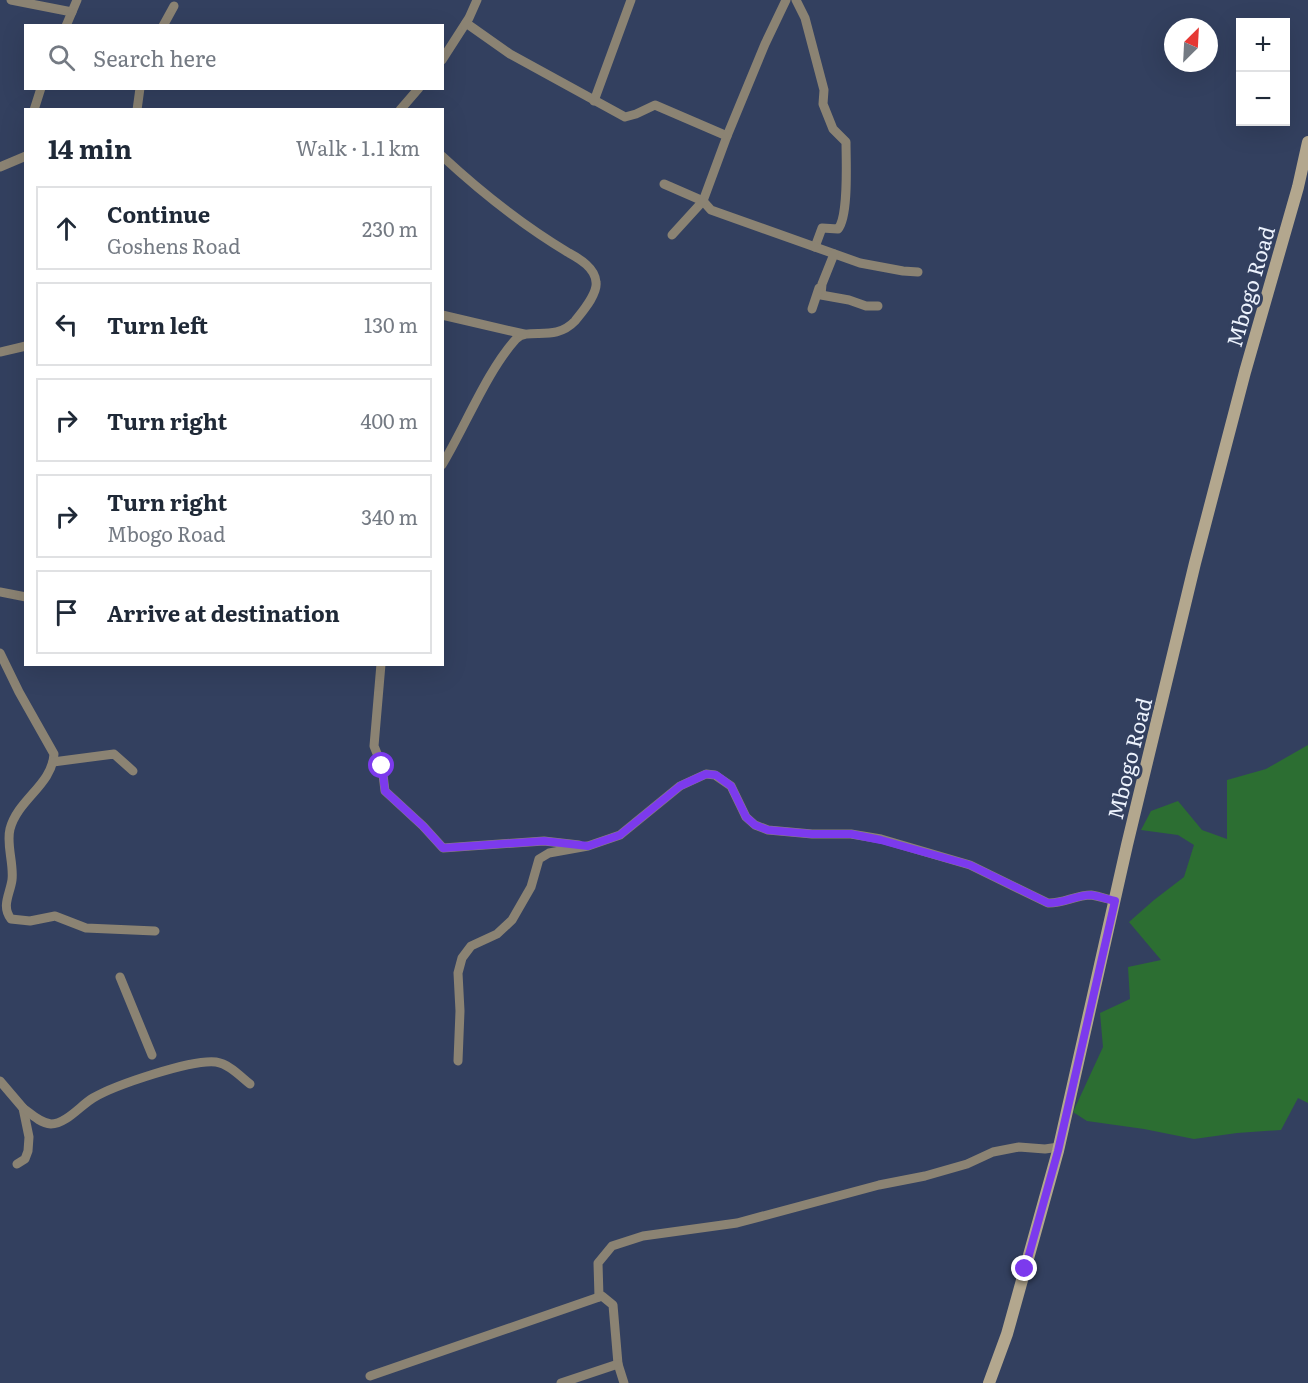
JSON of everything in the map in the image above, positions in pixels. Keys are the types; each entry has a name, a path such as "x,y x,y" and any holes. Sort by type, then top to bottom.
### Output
{"main road":[{"name":"Mbogo Road","path":"989,1383 1006,1334 1059,1147 1195,563 1245,372 1298,187 1308,142"}],"street":[{"path":"11,0 72,12"},
{"path":"67,24 78,0"},
{"path":"444,57 466,23 477,0"},
{"path":"594,101 631,0"},
{"path":"672,235 703,201 727,136 786,0"},
{"path":"795,0 806,18 824,90 823,104 833,129 846,142 846,196 843,224 838,230 822,228 820,248 830,262 812,309"},
{"path":"164,24 174,6"},
{"path":"466,23 510,54 625,117 655,105 727,136"},
{"path":"35,108 40,90"},
{"path":"137,108 140,90"},
{"path":"404,108 417,90"},
{"path":"0,167 24,157"},
{"path":"444,158 518,220 586,264 596,278 597,284 591,298 577,318 558,333 524,334 444,316"},
{"path":"664,184 703,201 711,210 834,254 879,268 918,272"},
{"path":"834,254 822,284 821,295 866,306 878,306"},
{"path":"444,461 489,378 516,339 524,334"},
{"path":"0,352 24,346"},
{"path":"0,592 24,597"},
{"path":"0,653 19,693 54,754 45,780 17,812 10,830 12,880 6,914 11,920 30,921 55,916 86,928 155,931"},
{"path":"381,666 374,746 382,766 385,791 443,848 544,841 588,846"},
{"path":"53,762 114,754 133,771"},
{"path":"458,1060 460,1011 458,973 462,958 471,946 497,934 512,920 531,887 536,866 542,855 588,846 620,835 680,786 706,774 716,775 731,786 746,817 755,825 768,830 812,834 851,834 881,840 970,865 1048,903 1056,904 1091,895 1115,901"},
{"path":"120,977 152,1055"},
{"path":"0,1081 23,1108 44,1123 53,1124 62,1121 101,1093 138,1079 191,1064 205,1062 224,1064 250,1084"},
{"path":"18,1164 25,1159 28,1151 29,1137 23,1108"},
{"path":"599,1297 598,1263 612,1246 643,1236 737,1223 879,1185 925,1176 968,1164 993,1152 1019,1147 1045,1149 1059,1147"},
{"path":"370,1376 599,1297 606,1298 613,1305 618,1364 624,1383"},
{"path":"561,1383 618,1364"}],"green space":[{"path":"1308,745 1308,1103 1298,1098 1281,1130 1194,1139 1087,1121 1073,1112 1103,1047 1100,1013 1130,999 1128,967 1161,960 1129,922 1184,877 1194,845 1178,835 1141,830 1151,811 1178,801 1202,830 1227,839 1227,780 1266,769"}],"route":[{"path":"382,766 385,791 443,848 516,841 544,841 588,846 620,835 680,786 706,774 716,775 731,786 746,817 755,825 768,830 812,834 851,834 881,840 970,865 1048,903 1056,904 1091,895 1115,901 1058,1151 1025,1269"}]}
